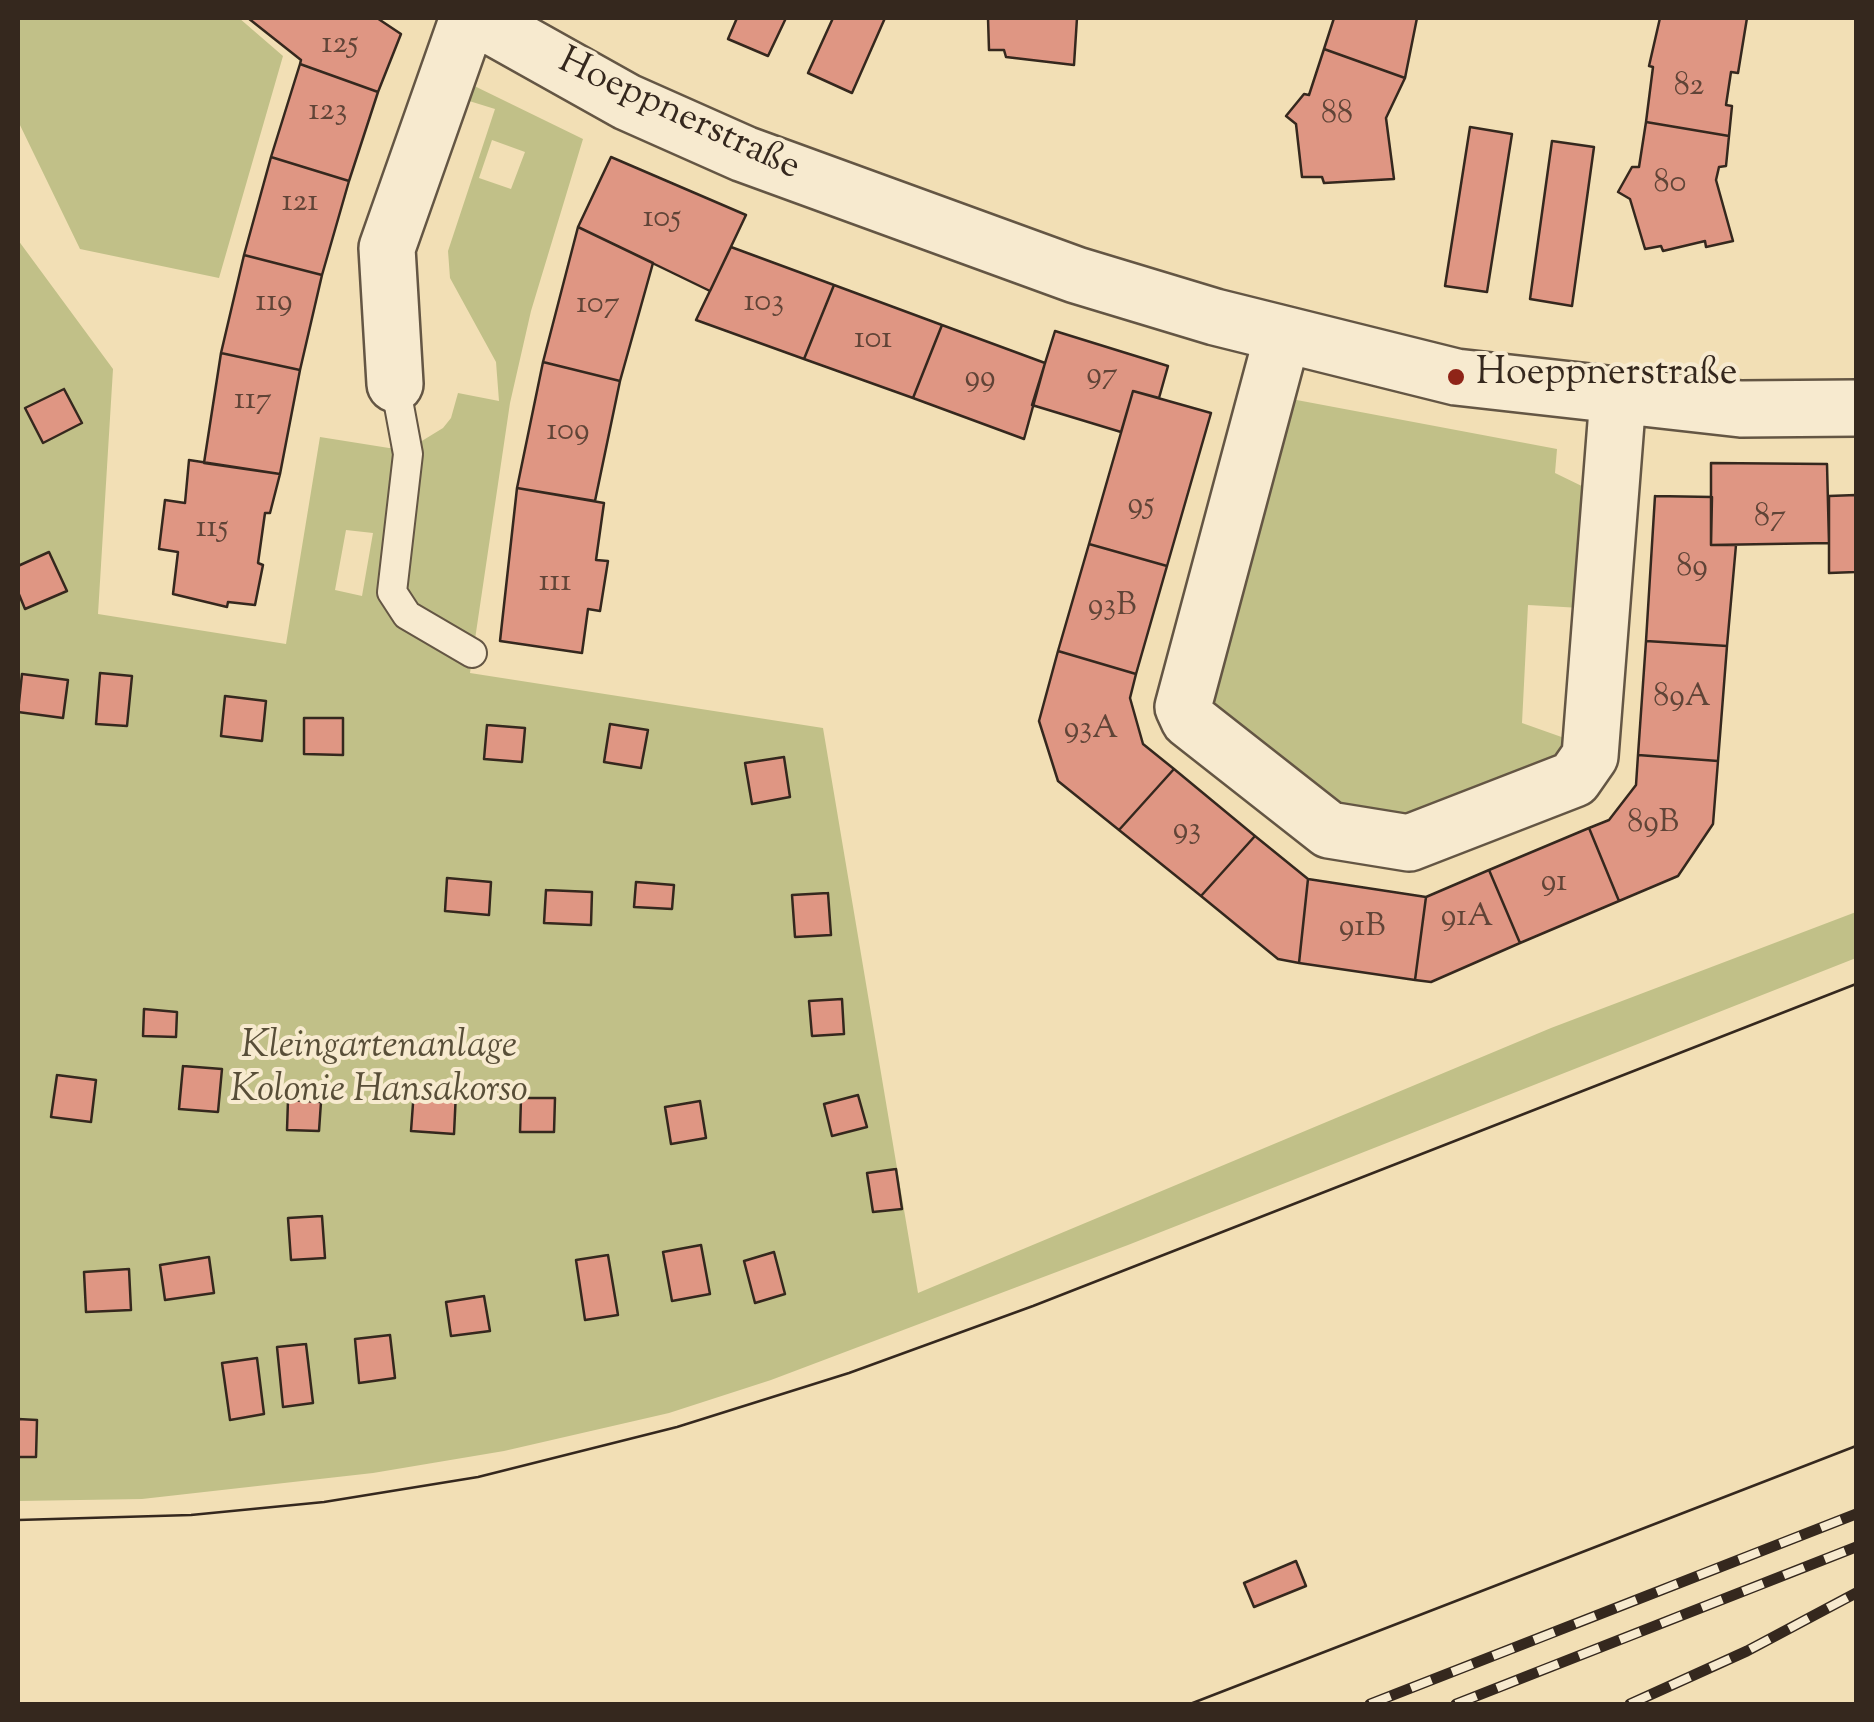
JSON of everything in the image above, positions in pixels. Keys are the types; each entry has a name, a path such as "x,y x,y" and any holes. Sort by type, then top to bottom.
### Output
{"street":[{"path":"396,384 387,248 468,18"},
{"name":"Hoeppnerstraße","path":"477,18 627,102 744,154 1076,275 1283,334 1456,377 1741,409 1856,408"},
{"path":"1283,334 1183,707 1189,720 1329,830 1409,843 1574,779 1590,756 1618,397"}],"lane":[{"path":"396,384 408,454 392,592 406,615 472,653"}],"green space":[{"path":"18,18 239,18 283,56 219,278 80,249 18,121"},
{"name":"Kleingartenanlage Kolonie Hansakorso","path":"460,79 583,139 531,311 510,403 470,673 823,728 918,1293 1551,1028 1856,912 1856,958 1128,1245 771,1380 669,1413 504,1451 373,1473 142,1499 18,1501 18,240 113,369 98,614 286,644 320,437 389,448 412,447 443,428 451,418 458,393 499,401 496,362 450,278 448,251 495,109 466,100","holes":["492,140 525,152 511,189 479,178","346,530 373,533 362,596 335,590"]},
{"path":"1286,398 1557,449 1555,473 1592,491 1581,608 1528,605 1522,723 1570,740 1569,752 1415,827 1334,817 1210,710"}],"building":[{"path":"248,18 377,18 401,34 378,92 300,64 301,60"},
{"path":"737,18 786,18 768,56 728,39"},
{"path":"833,18 885,18 852,93 808,73"},
{"path":"988,18 1077,18 1074,65 1006,57 1004,50 989,50"},
{"path":"1334,18 1417,18 1405,78 1324,49"},
{"path":"1660,18 1747,18 1738,73 1731,72 1726,105 1732,106 1729,136 1646,122 1653,67 1649,66"},
{"path":"1324,49 1405,78 1386,118 1394,179 1324,183 1322,177 1302,177 1296,124 1286,116 1304,94 1309,95"},
{"path":"300,64 378,92 349,181 271,157"},
{"path":"1646,122 1729,136 1726,166 1719,167 1716,180 1733,241 1706,247 1705,241 1663,251 1661,246 1645,249 1630,199 1618,192 1632,167 1639,167"},
{"path":"1470,127 1512,134 1487,292 1445,286"},
{"path":"1552,141 1594,147 1572,306 1530,299"},
{"path":"271,157 349,181 322,275 244,255"},
{"path":"611,157 746,215 710,291 578,227"},
{"path":"578,227 653,263 620,381 543,362"},
{"path":"731,247 834,285 804,359 696,320"},
{"path":"244,255 322,275 300,370 221,353"},
{"path":"834,285 942,325 913,398 804,359"},
{"path":"942,325 1045,363 1024,439 913,398"},
{"path":"1055,331 1168,366 1159,398 1133,391 1121,432 1032,405"},
{"path":"221,353 300,370 280,474 204,463"},
{"path":"543,362 620,381 595,501 517,488"},
{"path":"64,389 82,423 43,443 25,408"},
{"path":"1133,391 1211,413 1167,566 1089,544"},
{"path":"189,460 280,474 270,513 265,513 258,563 263,565 255,605 228,602 227,607 173,594 178,552 159,549 165,500 185,503"},
{"path":"1711,463 1827,464 1829,543 1711,545"},
{"path":"517,488 604,503 596,560 608,561 600,611 588,609 582,653 500,641"},
{"path":"1856,495 1856,572 1829,573 1829,496"},
{"path":"1655,496 1712,497 1711,545 1736,545 1727,646 1646,641"},
{"path":"1089,544 1167,566 1136,674 1058,651"},
{"path":"49,552 67,591 25,609 18,592 18,566"},
{"path":"1646,641 1727,646 1718,761 1638,755"},
{"path":"1058,651 1136,674 1130,698 1143,744 1174,769 1119,830 1058,781 1039,721"},
{"path":"100,673 132,676 127,726 96,724"},
{"path":"22,674 68,680 63,718 18,712"},
{"path":"225,696 266,701 262,741 221,736"},
{"path":"304,718 343,718 343,755 304,754"},
{"path":"610,724 648,730 641,768 604,762"},
{"path":"487,725 525,728 522,762 484,759"},
{"path":"1638,755 1718,761 1713,824 1678,876 1619,901 1589,828 1609,820 1636,785"},
{"path":"784,757 790,797 752,804 745,763"},
{"path":"1174,769 1255,836 1201,896 1119,830"},
{"path":"1589,828 1619,901 1520,943 1489,870"},
{"path":"1255,836 1308,879 1299,963 1278,959 1201,896"},
{"path":"1489,870 1520,943 1431,982 1415,980 1426,897"},
{"path":"447,878 491,882 489,915 445,911"},
{"path":"1308,879 1426,897 1415,980 1299,963"},
{"path":"636,882 674,885 672,909 634,907"},
{"path":"546,890 592,892 591,925 544,923"},
{"path":"828,893 831,935 795,937 792,895"},
{"path":"842,999 844,1034 812,1036 809,1001"},
{"path":"144,1009 177,1012 176,1037 143,1036"},
{"path":"183,1066 222,1069 218,1112 179,1109"},
{"path":"57,1075 96,1080 91,1122 51,1117"},
{"path":"414,1090 456,1092 454,1134 411,1131"},
{"path":"858,1095 867,1127 832,1136 824,1104"},
{"path":"521,1098 555,1098 554,1132 520,1132"},
{"path":"288,1100 321,1102 319,1131 287,1130"},
{"path":"700,1101 706,1138 671,1144 665,1107"},
{"path":"896,1169 902,1209 873,1212 867,1173"},
{"path":"322,1216 325,1258 291,1260 288,1218"},
{"path":"701,1245 710,1294 672,1301 663,1252"},
{"path":"774,1252 785,1294 755,1303 744,1261"},
{"path":"608,1255 618,1315 585,1320 576,1260"},
{"path":"209,1257 214,1293 165,1300 160,1265"},
{"path":"129,1269 131,1310 86,1312 84,1272"},
{"path":"484,1296 490,1331 451,1336 446,1302"},
{"path":"390,1335 395,1378 359,1383 355,1339"},
{"path":"306,1344 313,1403 283,1407 277,1347"},
{"path":"257,1358 264,1414 230,1420 222,1363"},
{"path":"18,1419 37,1420 36,1457 18,1457"},
{"path":"1296,1561 1306,1586 1254,1607 1244,1583"}],"tram line":[{"path":"18,1520 191,1515 324,1502 478,1477 677,1427 849,1373 1033,1306 1856,984"},
{"path":"1190,1704 1856,1446"}],"railway":[{"path":"1370,1704 1856,1514"},
{"path":"1456,1704 1856,1547"},
{"path":"1630,1704 1747,1651 1856,1593"}],"place":[{"name":"Hoeppnerstraße","path":"1456,377"}]}
